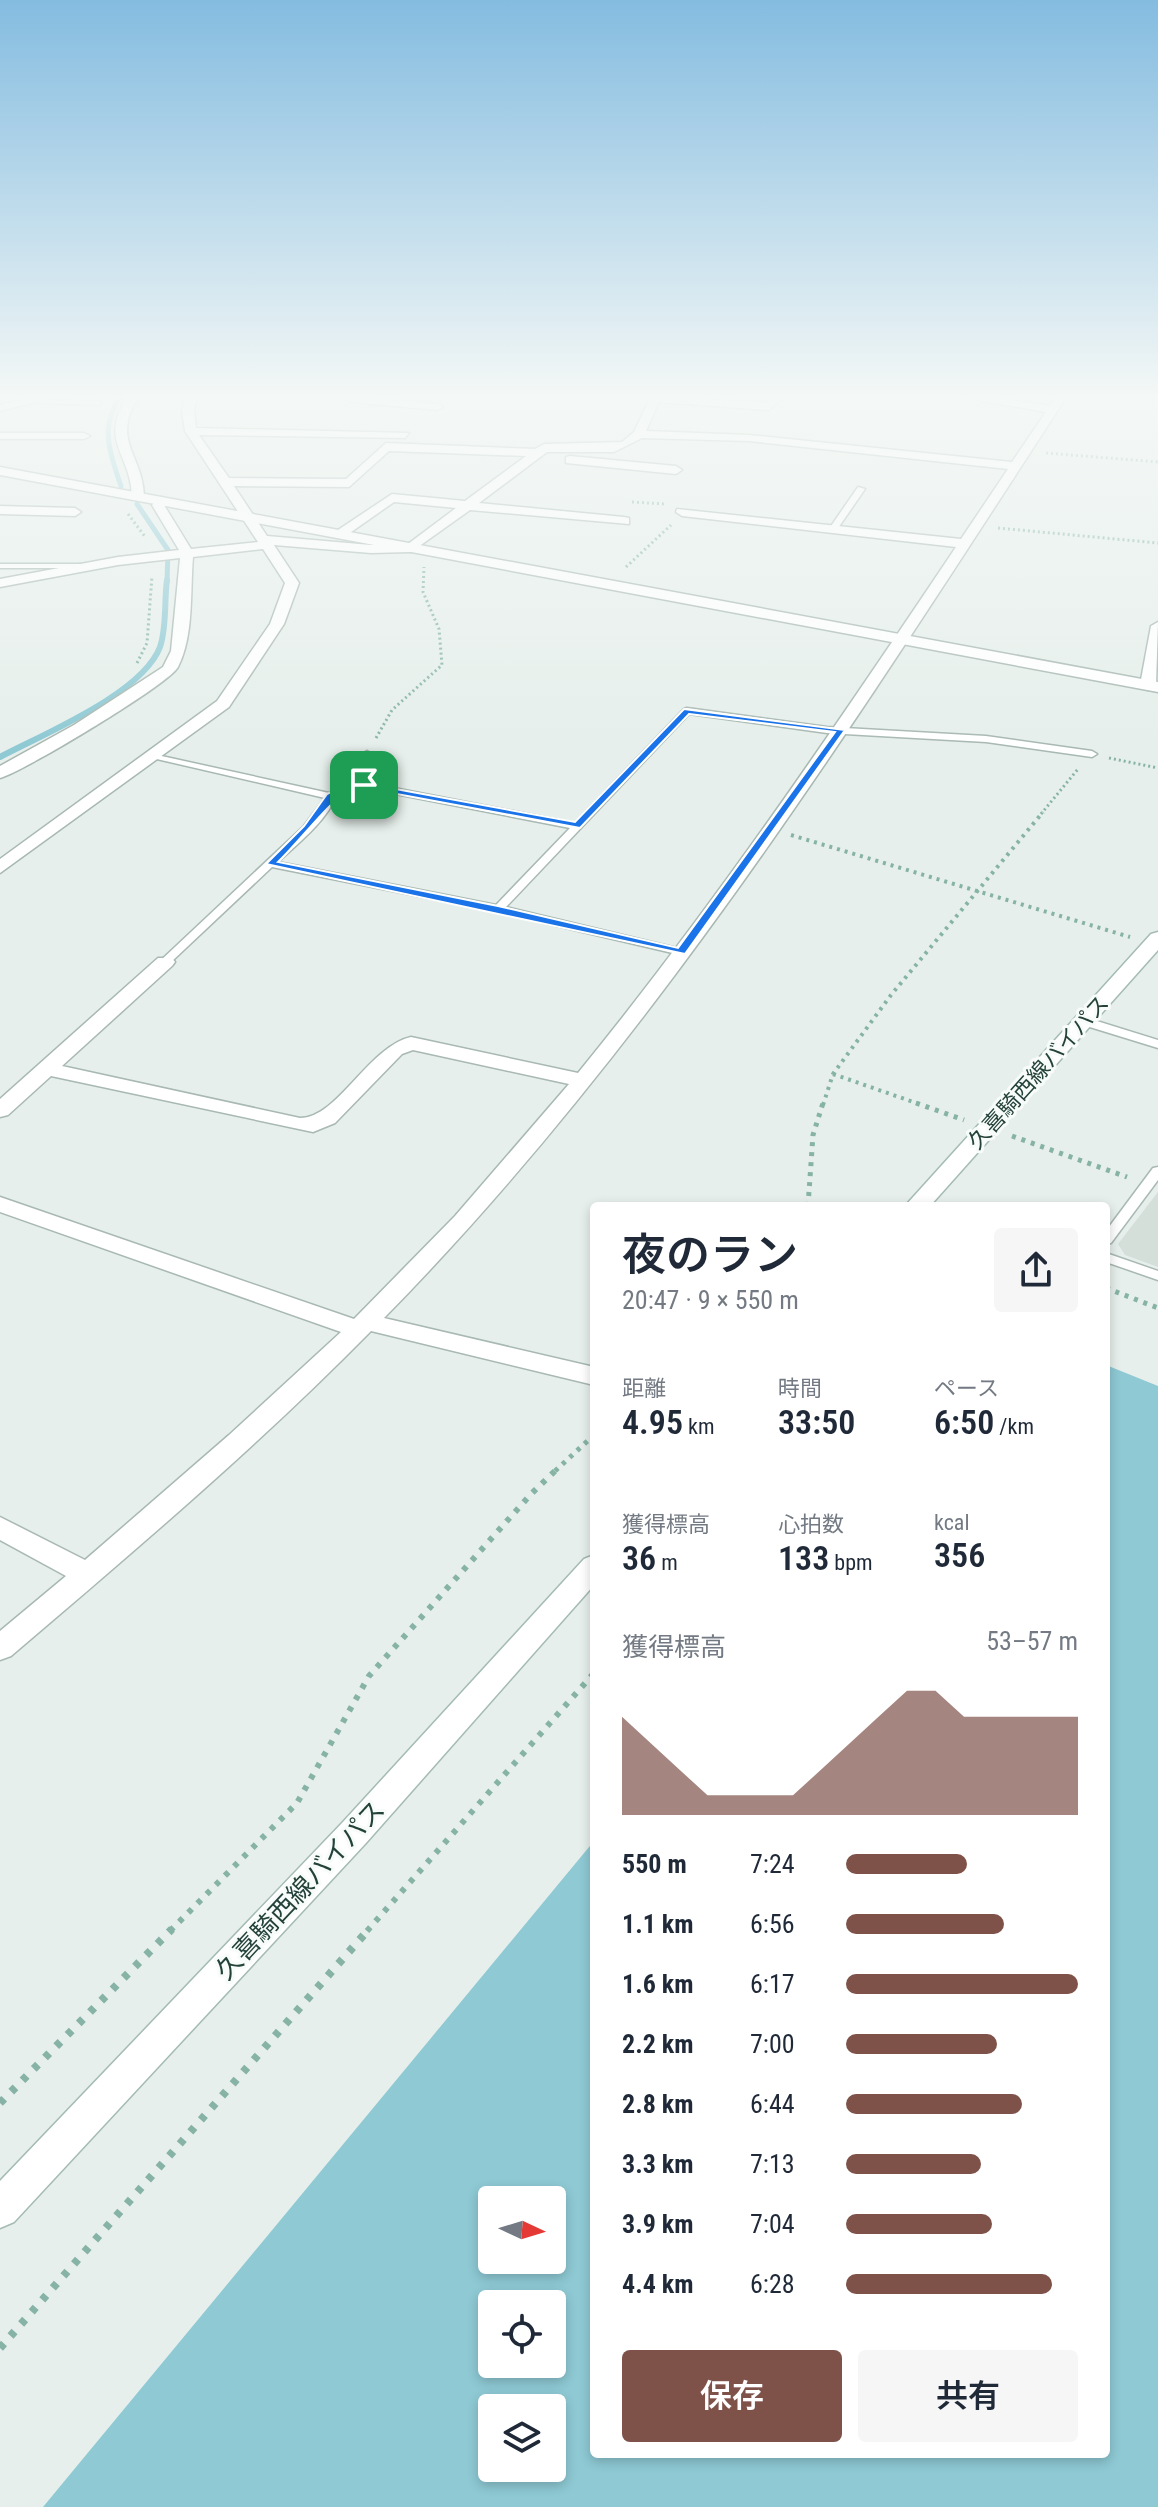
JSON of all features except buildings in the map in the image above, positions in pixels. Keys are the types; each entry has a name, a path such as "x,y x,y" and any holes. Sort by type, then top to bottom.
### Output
{"street":[{"path":"0,773 80,728 169,670 178,651 187,553 161,513"},
{"path":"225,513 1153,686 1158,626"},
{"path":"0,868 223,704 277,624 292,583 243,513"},
{"path":"339,534 370,513"},
{"path":"0,583 90,566 266,542 418,549 458,513"},
{"path":"540,513 624,521"},
{"path":"691,513 967,544"},
{"path":"0,1648 247,1436 362,1325 462,1222 582,1080 681,952 841,730 986,513"},
{"name":"久喜騎西線バイパス","path":"921,1202 1156,941"},
{"path":"0,1110 165,962"},
{"path":"48,1069 300,1125 313,1125 327,1118 395,1050 411,1043 582,1080"},
{"path":"0,1204 362,1325 590,1375"},
{"path":"0,1527 88,1575"},
{"name":"久喜騎西線バイパス","path":"0,2209 354,1833 590,1570"}],"lane":[{"path":"833,529 844,513"},
{"path":"0,566 90,566"},
{"path":"498,909 687,711 841,730 986,739 1092,754"},
{"path":"151,755 330,796 352,783 367,754"},
{"path":"352,783 577,826"},
{"path":"165,962 308,828 329,802 330,796"},
{"path":"271,864 498,909 681,952"},
{"path":"1084,1021 1158,1044"},
{"path":"1110,1235 1158,1171"},
{"path":"1110,1258 1158,1276"}],"path":[{"path":"127,513 146,539"},
{"path":"978,527 1158,543"},
{"path":"367,754 392,710 442,665 439,629 423,592 418,549"},
{"path":"136,665 147,643 152,575"},
{"path":"808,1202 813,1135 833,1074 891,995 1092,754 1158,768"},
{"path":"771,830 1156,941"},
{"path":"1110,1290 1158,1308"},
{"path":"0,2103 297,1803 369,1676 531,1494 590,1439"},
{"path":"0,2348 590,1678"}],"shaded area":[{"path":"1158,1192 1158,1267 1125,1255 1118,1244"}],"water":[{"path":"1110,1367 1158,1386 1158,2507 43,2507 590,1846 590,2458 1110,2458"}],"waterway":[{"path":"143,513 168,550 167,582"},
{"path":"0,757 89,711 133,681 150,664 162,639 167,580"}],"route":[{"path":"687,711 841,730 681,952 498,909 271,864 308,828 329,802 330,796 352,783 364,785 450,799 577,826 687,711"}]}
